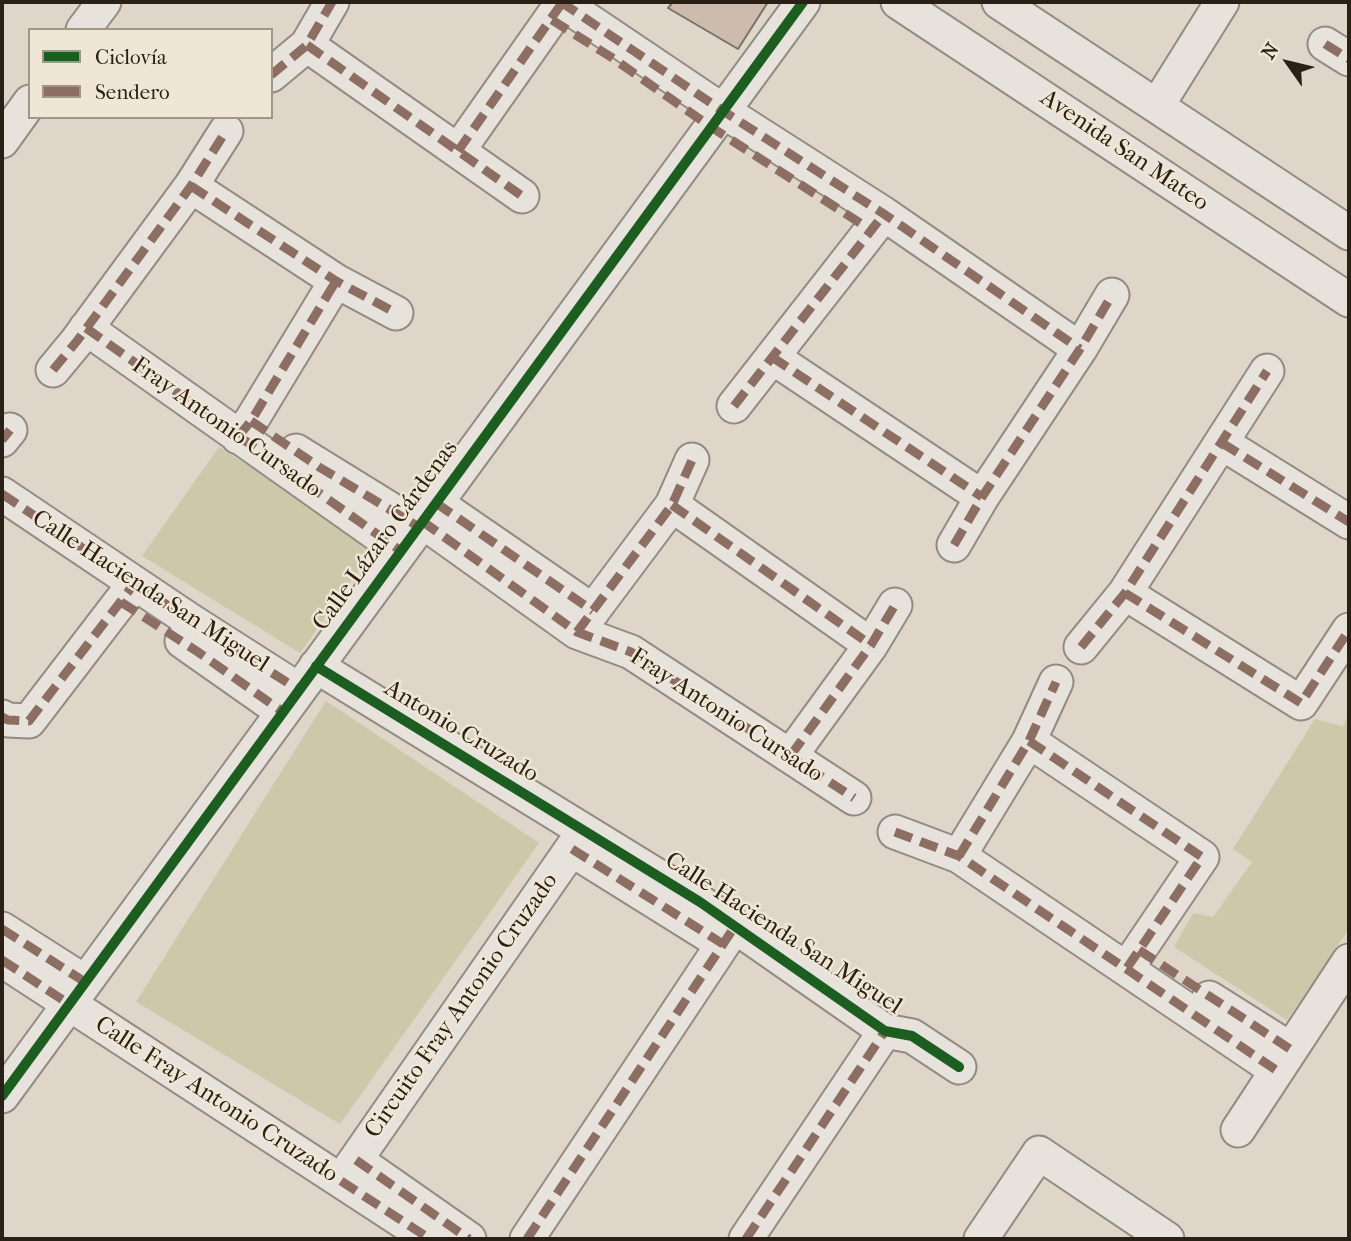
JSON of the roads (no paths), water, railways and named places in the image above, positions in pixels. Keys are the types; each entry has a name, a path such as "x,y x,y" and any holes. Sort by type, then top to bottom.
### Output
{"street":[{"path":"84,28 104,2"},
{"path":"273,73 307,45 332,2"},
{"name":"Calle Lázaro Cárdenas","path":"2,1096 803,2"},
{"name":"Avenida San Mateo","path":"898,2 1349,300"},
{"path":"999,2 1349,233"},
{"path":"1157,106 1222,2"},
{"path":"458,151 558,8 611,57 717,119 1080,349"},
{"path":"307,45 522,196"},
{"path":"2,141 28,105"},
{"path":"53,370 191,186 226,131"},
{"path":"191,186 336,281 397,313"},
{"path":"734,406 877,222"},
{"path":"245,429 336,281"},
{"path":"954,545 1112,295"},
{"name":"Fray Antonio Cursado","path":"86,328 245,429 419,525 585,622 854,798"},
{"path":"772,356 982,497"},
{"path":"1082,648 1125,593 1267,371"},
{"path":"1223,443 1349,522"},
{"path":"585,622 671,505 692,460"},
{"name":"Calle Hacienda San Miguel","path":"2,494 198,652 299,689"},
{"path":"671,505 871,645"},
{"path":"2,717 29,721 128,593"},
{"path":"1125,593 1301,703 1349,630"},
{"path":"791,755 871,645 895,605"},
{"path":"959,856 1029,741 1056,682"},
{"name":"Antonio Cruzado","path":"299,689 578,840"},
{"path":"1029,741 1202,857 1133,959"},
{"path":"895,832 959,856 1133,959 1283,1059"},
{"name":"Calle Hacienda San Miguel","path":"578,840 885,1031 912,1036 959,1068"},
{"name":"Circuito Fray Antonio Cruzado","path":"348,1170 578,840"},
{"name":"Calle Fray Antonio Cruzado","path":"2,929 77,993 348,1170 469,1239"},
{"path":"527,1239 729,935"},
{"name":"Calle Fray Antonio Cruzado","path":"2,960 77,993"},
{"path":"1238,1130 1349,961"},
{"path":"746,1239 885,1031"},
{"path":"981,1239 1039,1153 1167,1239"},
{"name":"Calle Fray Antonio Cruzado","path":"348,1170 430,1239"}]}
